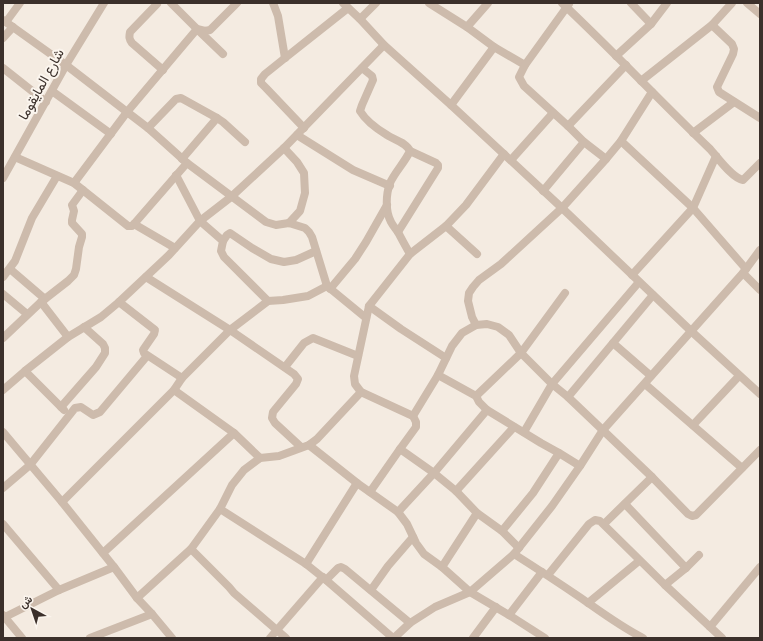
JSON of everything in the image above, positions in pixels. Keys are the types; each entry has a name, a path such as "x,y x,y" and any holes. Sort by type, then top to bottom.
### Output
{"street":[{"path":"3,38 7,23 20,3"},
{"name":"شارع المايقوما","path":"3,178 66,65 104,3"},
{"path":"171,3 223,54"},
{"path":"197,29 205,31 210,30 236,3"},
{"path":"273,3 278,16 285,58"},
{"path":"360,19 376,3"},
{"path":"429,3 467,26 494,47 526,65"},
{"path":"467,26 488,3"},
{"path":"631,3 651,24"},
{"path":"616,56 651,24 666,3"},
{"path":"641,81 712,25 732,3"},
{"path":"747,3 760,14"},
{"path":"157,4 130,32 129,36 132,43 163,70"},
{"path":"606,159 584,142 524,86 519,78 566,4 734,176 743,180 760,163"},
{"path":"304,128 261,83 261,79 264,74 285,58 345,6 360,19 384,45 511,160 691,331 760,394"},
{"path":"7,23 66,65 148,128 185,161 266,222 276,225 289,223 305,228 312,237 329,288 366,318"},
{"path":"712,25 732,44 734,49 717,87 719,92 760,118"},
{"path":"74,183 127,112 197,29"},
{"path":"3,390 68,338 101,317 119,302 175,248 200,221 231,197 284,148 384,45"},
{"path":"451,105 494,47"},
{"path":"568,126 626,65"},
{"path":"3,68 46,102"},
{"path":"362,68 372,76 373,80 360,111 387,135 408,147 410,151 438,165 438,168 398,232"},
{"path":"52,91 111,134"},
{"path":"476,325 468,301 469,293 479,280 501,264 562,208 621,141 652,92"},
{"path":"148,128 176,99 181,98 223,122 245,142"},
{"path":"693,133 734,102"},
{"path":"511,160 553,113"},
{"path":"15,157 74,183 128,226 132,226 176,175 217,118"},
{"path":"297,135 353,170 390,186"},
{"path":"621,141 693,208 760,290"},
{"path":"543,191 584,142"},
{"path":"284,148 297,162 304,173 305,193 300,211 289,223"},
{"path":"410,151 391,182 388,191 387,205 388,215 410,254"},
{"path":"370,492 416,427 416,422 413,416 361,392 355,384 354,376 369,306 410,254 446,226 466,205 504,154"},
{"path":"632,275 693,208 716,156"},
{"path":"176,175 200,221 223,242"},
{"path":"3,277 15,261 32,218 57,176"},
{"path":"3,338 27,314 74,275 82,234 72,223 74,211 72,205 83,190"},
{"path":"62,502 174,390 182,378 230,330 268,301 308,296 329,288 355,259 387,205"},
{"path":"134,224 175,248"},
{"path":"446,226 477,254"},
{"path":"268,301 221,252 223,242 227,235 230,233 271,259 284,262 296,260 316,251"},
{"path":"220,509 306,564 325,578 394,638 410,622 435,607 470,592 516,551 552,506 603,430 744,271 760,250"},
{"path":"10,269 43,300 68,338"},
{"path":"146,277 230,330 294,374 298,379 296,384 273,412 272,418 275,423 398,512 407,524 413,538 424,554 442,567 470,592 509,615 541,637"},
{"path":"524,432 552,384 639,282"},
{"path":"476,396 521,353 565,293"},
{"path":"3,294 27,314"},
{"path":"568,397 653,295"},
{"path":"119,302 154,330 154,334 143,350 144,353 182,378"},
{"path":"369,306 446,358"},
{"path":"413,416 438,375 452,346 462,333 476,325 487,324 498,327 509,335 521,353 552,384 568,397 652,477 688,514 692,516 696,515 760,450"},
{"path":"61,407 96,367 105,352 103,344 84,327"},
{"path":"285,367 304,343 312,338 358,356"},
{"path":"613,343 651,376"},
{"path":"3,488 30,465 75,408 81,407 93,415 100,412 147,356"},
{"path":"25,371 70,415"},
{"path":"438,375 476,396 487,410 580,466"},
{"path":"693,425 740,376"},
{"path":"645,384 742,468"},
{"path":"174,390 234,433 260,458"},
{"path":"137,598 191,548 220,509 232,485 244,470 260,458 279,456 318,440 361,392"},
{"path":"398,512 434,473 487,410"},
{"path":"456,491 514,427"},
{"path":"3,432 62,502 137,598 172,638"},
{"path":"102,553 234,433"},
{"path":"400,449 456,491 478,513 502,531 516,551 545,574 633,636 643,638"},
{"path":"502,531 533,493 559,453"},
{"path":"604,524 652,477"},
{"path":"306,564 357,483"},
{"path":"625,504 686,568"},
{"path":"442,567 478,513"},
{"path":"509,615 589,524 595,520 604,524 664,586 722,638"},
{"path":"3,524 59,590"},
{"path":"371,590 388,566 413,538"},
{"path":"191,548 234,593 286,638"},
{"path":"664,586 699,555"},
{"path":"588,603 639,561"},
{"path":"22,638 4,616 59,590 114,567"},
{"path":"270,638 325,578 341,567 410,622"},
{"path":"710,627 757,577 760,567"},
{"path":"473,638 496,607"},
{"path":"90,638 152,614"}]}
